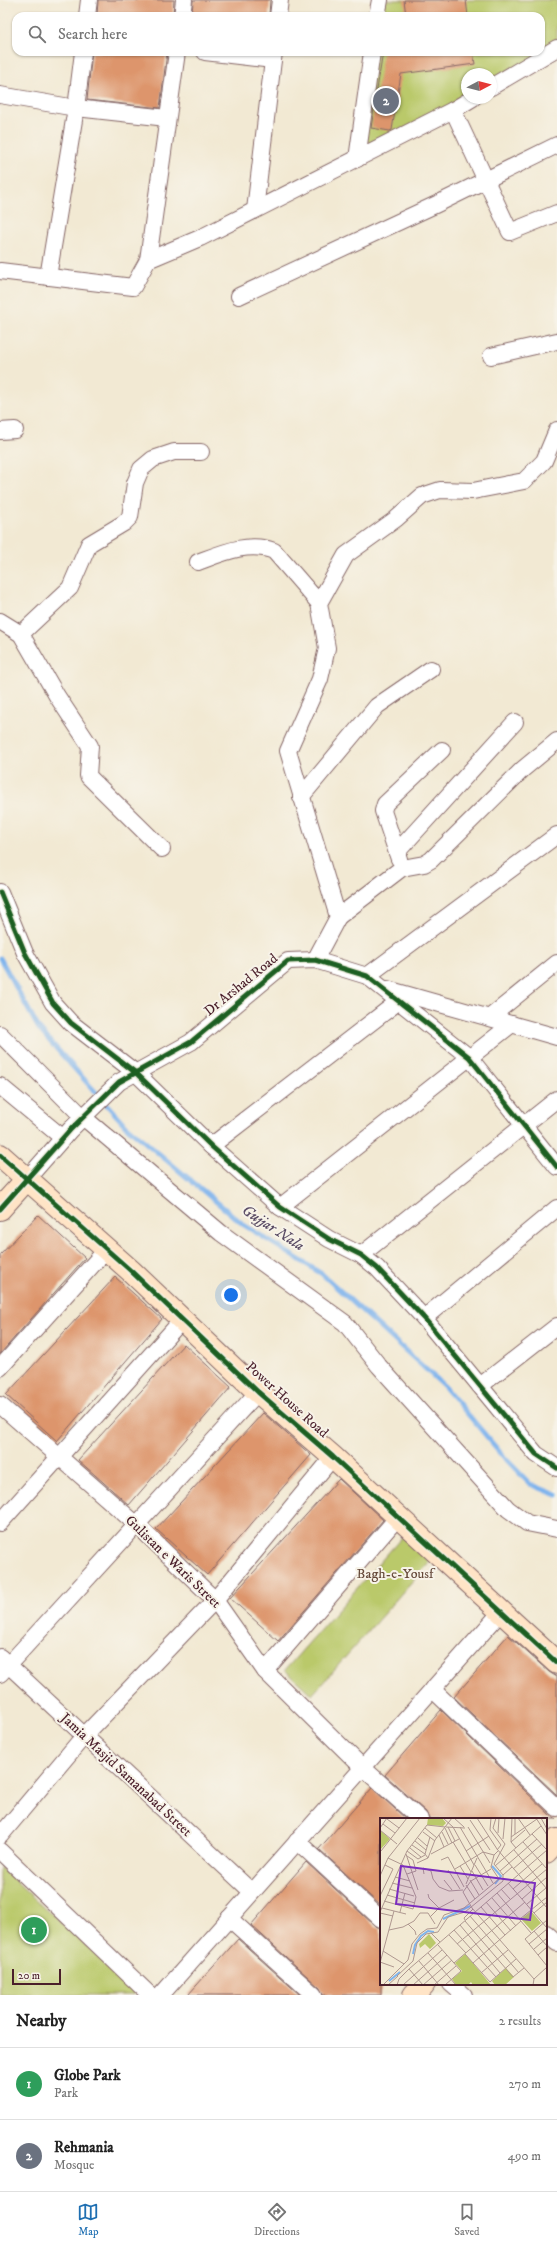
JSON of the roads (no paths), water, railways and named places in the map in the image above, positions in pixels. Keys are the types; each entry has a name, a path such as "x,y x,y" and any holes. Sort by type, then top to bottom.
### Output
{"street":[{"path":"88,12 89,0"},
{"path":"182,12 184,0"},
{"path":"278,12 280,0"},
{"path":"378,12 380,0"},
{"path":"545,55 557,48"},
{"path":"48,276 76,108 82,56"},
{"path":"0,271 133,287 148,260 176,56"},
{"path":"255,210 274,56"},
{"path":"357,159 371,56"},
{"path":"497,83 543,56"},
{"path":"0,95 76,108 167,118"},
{"path":"148,260 200,238 463,104"},
{"path":"453,110 510,232 557,213"},
{"path":"239,296 557,145"},
{"path":"491,356 557,341"},
{"path":"319,603 346,555 396,518 422,496 440,490 473,491 524,481 544,461 557,430"},
{"path":"21,634 70,588 89,544 124,523 130,517 135,483 141,469 153,459 174,452 201,452"},
{"path":"198,562 224,552 251,547 265,548 274,551 319,603 327,648 320,679 288,751 300,797 338,917"},
{"path":"0,621 21,634 57,696 90,746 88,776 162,849"},
{"path":"300,797 377,706 430,669"},
{"path":"397,852 515,722"},
{"path":"315,960 338,917 402,868 424,864 431,860 523,769 557,741"},
{"path":"402,868 384,811 385,804 442,750"},
{"path":"367,976 557,834"},
{"path":"0,892 25,953 53,1003 86,1035 136,1073 211,1146 280,1207 329,1239 361,1255 377,1268 424,1318 536,1454 557,1468"},
{"name":"Dr Arshad Road","path":"0,1209 63,1138 119,1082 191,1042 288,961 315,960 367,976 469,1057 557,1167"},
{"path":"489,1018 557,963"},
{"path":"380,987 557,1037"},
{"path":"211,1146 399,1001"},
{"path":"280,1207 512,1024"},
{"path":"0,1034 89,1112 221,1233 345,1323 379,1366 508,1509 527,1522 557,1529"},
{"path":"0,1086 63,1138"},
{"path":"361,1255 557,1099"},
{"name":"Power House Road","path":"0,1155 183,1319 258,1392 333,1457 557,1663"},
{"path":"424,1318 557,1208"},
{"path":"0,1368 106,1250"},
{"path":"0,1523 183,1319"},
{"path":"480,1386 557,1326"},
{"path":"3,1665 258,1392"},
{"name":"Gulistan e Waris Street","path":"0,1406 136,1524 215,1600 265,1671 362,1767 419,1818"},
{"path":"0,1836 84,1736 215,1600 333,1457"},
{"path":"265,1671 398,1517"},
{"path":"161,1995 500,1612"},
{"name":"Jamia Masjid Samanabad Street","path":"3,1665 84,1736 252,1892"},
{"path":"432,1688 557,1808"},
{"path":"547,1851 557,1840"},
{"path":"297,1841 380,1918"},
{"path":"0,1851 150,1995"},
{"path":"229,1918 314,1995"},
{"path":"547,1934 557,1943"},
{"path":"414,1995 423,1985"},
{"path":"452,1985 464,1995"}],"waterway":[{"name":"Gujjar Nala","path":"0,958 39,1029 126,1126 244,1225 322,1274 444,1386 504,1457 530,1484 557,1495"}],"place":[{"name":"Rehmania","path":"386,101"},
{"name":"Globe Park","path":"34,1930"}],"park label":[{"name":"Bagh-e-Yousf","path":"395,1574"}]}
